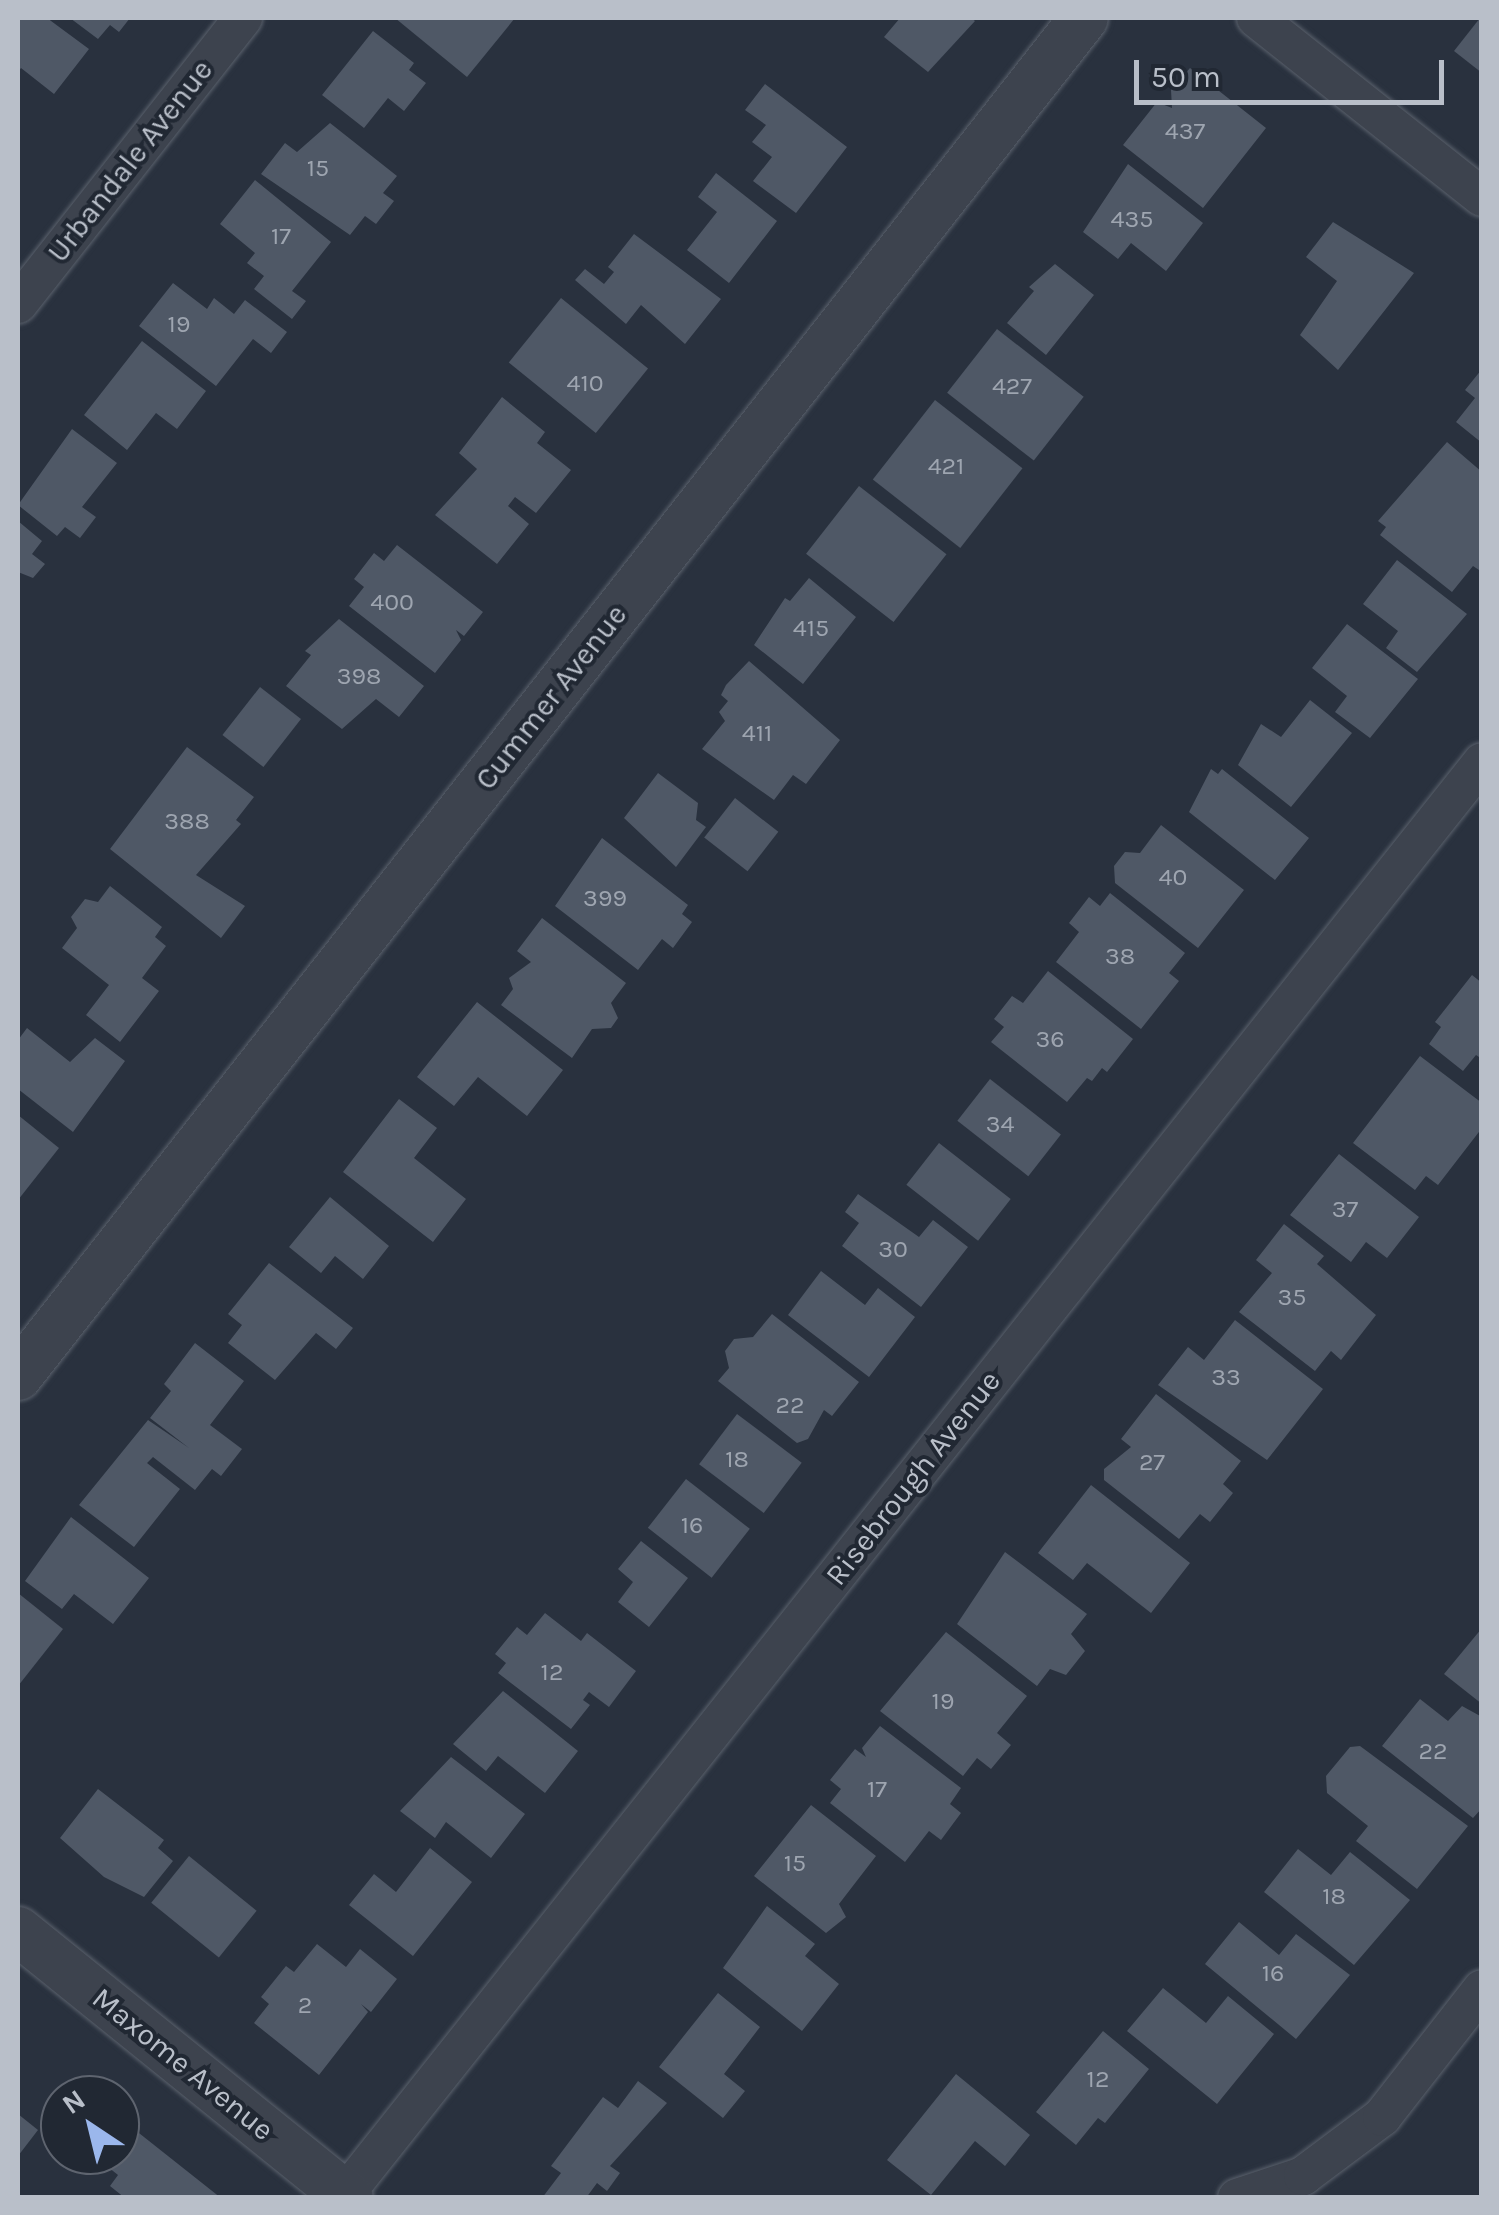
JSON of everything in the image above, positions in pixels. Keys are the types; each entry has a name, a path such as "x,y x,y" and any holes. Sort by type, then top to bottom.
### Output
{"street":[{"name":"Urbandale Avenue","path":"18,304 243,18"},
{"name":"Cummer Avenue","path":"18,1376 1084,18"},
{"path":"1256,18 1482,197"},
{"name":"Risebrough Avenue","path":"345,2196 1482,762"},
{"name":"Maxome Avenue","path":"18,1931 345,2196"},
{"path":"1237,2198 1303,2176 1382,2117 1482,1989"}],"building":[{"path":"18,18 47,18 89,49 54,94 21,68 18,72"},
{"path":"70,18 130,18 119,32 110,25 98,39"},
{"path":"395,18 515,18 467,77"},
{"path":"900,18 975,21 928,72 884,37"},
{"path":"1482,18 1482,73 1454,51"},
{"path":"373,31 414,63 409,70 426,83 404,111 388,98 364,128 322,95"},
{"path":"1190,68 1266,128 1203,208 1123,145 1157,102 1172,108 1171,90"},
{"path":"765,84 847,147 796,213 753,181 772,157 752,142 766,125 745,110"},
{"path":"330,123 397,176 383,193 394,201 376,224 365,216 350,235 261,174 285,143 297,152"},
{"path":"1128,164 1203,223 1166,271 1131,243 1118,259 1083,232"},
{"path":"716,173 777,221 729,283 687,250 717,212 698,197"},
{"path":"255,180 331,242 292,291 306,301 292,319 254,289 264,276 247,263 255,253 220,224"},
{"path":"1333,222 1414,273 1338,370 1300,335 1337,281 1306,257"},
{"path":"634,234 721,299 685,344 641,305 626,324 575,280 585,269 604,284 614,272 608,267"},
{"path":"1055,264 1094,295 1046,355 1007,323 1034,291 1029,287"},
{"path":"173,283 207,309 214,298 234,314 245,300 287,332 271,353 253,339 216,386 139,326"},
{"path":"561,298 648,368 596,433 509,363"},
{"path":"997,329 1084,397 1034,461 947,393"},
{"path":"142,341 206,391 177,429 156,413 127,450 84,415"},
{"path":"1482,369 1482,443 1456,422 1475,398 1465,390"},
{"path":"502,397 545,432 537,443 571,470 536,513 515,497 508,506 529,524 497,564 435,515 477,469 459,453"},
{"path":"935,400 1022,468 960,548 873,480"},
{"path":"72,429 117,463 82,507 96,517 80,538 65,527 57,536 18,505"},
{"path":"1447,442 1482,472 1482,572 1473,566 1452,592 1380,535 1386,527 1378,521"},
{"path":"859,486 946,554 894,622 806,554"},
{"path":"18,521 42,541 32,554 45,564 33,578 18,572"},
{"path":"397,545 483,612 464,636 456,630 461,640 435,673 349,606 364,587 354,579 374,553 384,561"},
{"path":"1397,560 1467,614 1417,672 1386,648 1398,631 1363,604"},
{"path":"809,578 856,617 803,684 754,645 785,598 790,601"},
{"path":"339,619 424,686 399,717 376,699 342,729 286,686 311,655 305,651"},
{"path":"1347,624 1418,679 1370,738 1335,712 1347,696 1312,668"},
{"path":"749,661 840,740 806,784 793,775 774,800 702,749 725,721 719,712 728,701 721,695 726,685"},
{"path":"260,687 301,719 263,767 222,735"},
{"path":"1310,700 1352,733 1291,807 1238,765 1261,724 1281,737"},
{"path":"187,747 254,797 236,820 241,824 196,875 245,906 221,938 110,849"},
{"path":"1211,769 1218,774 1222,769 1309,838 1275,880 1189,812"},
{"path":"658,773 698,803 696,820 706,827 676,867 624,818"},
{"path":"735,798 778,832 748,871 704,837"},
{"path":"1161,825 1244,890 1198,948 1115,883 1114,866 1125,852 1140,853"},
{"path":"602,838 688,905 682,914 692,922 673,948 662,939 638,970 555,906"},
{"path":"110,886 162,927 155,937 166,946 142,978 159,991 120,1042 86,1015 109,985 62,948 77,928 71,917 85,899 98,902"},
{"path":"1110,893 1185,953 1169,973 1179,981 1141,1029 1056,962 1079,932 1069,923 1089,897 1100,906"},
{"path":"542,918 626,983 611,1003 618,1018 611,1028 592,1029 572,1058 501,1005 513,989 509,978 531,962 517,951"},
{"path":"1048,971 1133,1039 1107,1072 1102,1068 1092,1081 1087,1078 1067,1102 991,1042 1004,1027 994,1019 1012,996 1023,1003"},
{"path":"1472,975 1482,983 1482,1059 1476,1055 1463,1071 1429,1044 1441,1027 1435,1022"},
{"path":"477,1002 563,1070 527,1116 478,1077 454,1106 417,1077"},
{"path":"27,1028 70,1062 95,1038 125,1061 73,1132 18,1089 18,1040"},
{"path":"1420,1056 1482,1103 1482,1128 1438,1185 1426,1176 1415,1190 1353,1143"},
{"path":"990,1079 1061,1134 1028,1176 957,1121"},
{"path":"399,1099 437,1128 414,1158 466,1199 433,1242 343,1172"},
{"path":"18,1115 59,1148 18,1200"},
{"path":"939,1143 1011,1199 978,1241 906,1185"},
{"path":"1339,1154 1419,1217 1387,1258 1366,1242 1351,1262 1290,1215"},
{"path":"858,1194 919,1237 933,1220 968,1247 921,1307 842,1246 859,1223 845,1212"},
{"path":"330,1197 389,1246 363,1279 335,1256 321,1273 289,1247"},
{"path":"1284,1224 1324,1256 1317,1264 1376,1315 1341,1360 1331,1351 1315,1371 1239,1312 1272,1273 1256,1260"},
{"path":"269,1263 353,1328 336,1349 316,1333 275,1380 228,1343 242,1325 228,1314"},
{"path":"821,1271 865,1305 878,1288 915,1317 869,1377 788,1315"},
{"path":"772,1314 859,1382 832,1416 824,1410 808,1439 797,1443 718,1381 729,1368 725,1351 734,1339 753,1337"},
{"path":"1235,1320 1323,1389 1267,1460 1158,1385 1188,1347 1204,1360"},
{"path":"195,1343 244,1381 210,1425 242,1449 221,1476 212,1469 195,1490 153,1457 147,1463 180,1489 134,1547 79,1505 148,1420 189,1448 150,1418 171,1391 164,1384"},
{"path":"1156,1394 1241,1461 1223,1484 1233,1493 1210,1522 1200,1514 1179,1539 1104,1480 1104,1469 1131,1447 1121,1439"},
{"path":"737,1414 802,1463 764,1513 699,1464"},
{"path":"686,1479 750,1529 712,1578 648,1528"},
{"path":"1091,1485 1190,1563 1151,1613 1087,1563 1073,1580 1038,1553"},
{"path":"71,1517 149,1578 113,1624 74,1594 62,1609 25,1581"},
{"path":"641,1541 688,1578 649,1627 618,1602 633,1582 618,1569"},
{"path":"1005,1552 1087,1614 1071,1634 1085,1651 1066,1675 1050,1669 1037,1686 957,1624"},
{"path":"18,1593 63,1629 18,1686"},
{"path":"545,1613 581,1641 587,1633 636,1671 609,1707 589,1692 583,1700 590,1705 571,1729 498,1673 506,1663 495,1654 517,1627 527,1635"},
{"path":"1482,1628 1482,1704 1444,1674"},
{"path":"946,1632 1027,1696 997,1733 1011,1745 991,1769 977,1758 963,1776 880,1711"},
{"path":"503,1691 578,1751 545,1793 498,1756 486,1771 453,1744"},
{"path":"1420,1699 1448,1721 1462,1706 1482,1717 1482,1808 1473,1818 1382,1746"},
{"path":"880,1726 961,1788 950,1804 961,1813 941,1840 929,1831 905,1862 830,1803 841,1789 830,1780 855,1749 866,1757 862,1748"},
{"path":"1360,1746 1468,1826 1417,1889 1356,1841 1368,1826 1327,1793 1326,1776 1350,1747"},
{"path":"451,1757 525,1814 491,1858 446,1822 435,1838 400,1811"},
{"path":"98,1789 164,1840 158,1848 173,1861 144,1897 104,1877 60,1838"},
{"path":"811,1805 876,1856 839,1904 846,1917 826,1933 754,1876"},
{"path":"430,1848 472,1882 413,1956 349,1905 374,1874 396,1892"},
{"path":"1298,1849 1331,1875 1350,1852 1410,1900 1354,1965 1264,1892"},
{"path":"189,1856 257,1911 219,1957 151,1903"},
{"path":"767,1906 815,1944 805,1956 839,1984 802,2031 723,1968"},
{"path":"1239,1922 1279,1955 1296,1934 1350,1975 1296,2039 1205,1964"},
{"path":"317,1944 346,1967 360,1949 397,1979 371,2012 361,2004 368,2012 319,2075 254,2023 269,2004 261,1997 286,1966 294,1972"},
{"path":"1163,1988 1206,2023 1228,1996 1274,2034 1217,2104 1127,2031"},
{"path":"718,1993 760,2027 724,2074 745,2091 723,2118 659,2067"},
{"path":"1103,2031 1149,2069 1105,2123 1098,2118 1076,2145 1036,2112"},
{"path":"956,2074 1030,2135 1005,2166 975,2141 931,2195 887,2160"},
{"path":"638,2081 667,2103 610,2166 620,2173 607,2191 597,2183 586,2198 542,2198 561,2173 551,2166 603,2097 618,2108"},
{"path":"18,2114 38,2130 18,2156"},
{"path":"140,2134 221,2198 125,2198 110,2186 118,2175 140,2175"}]}
